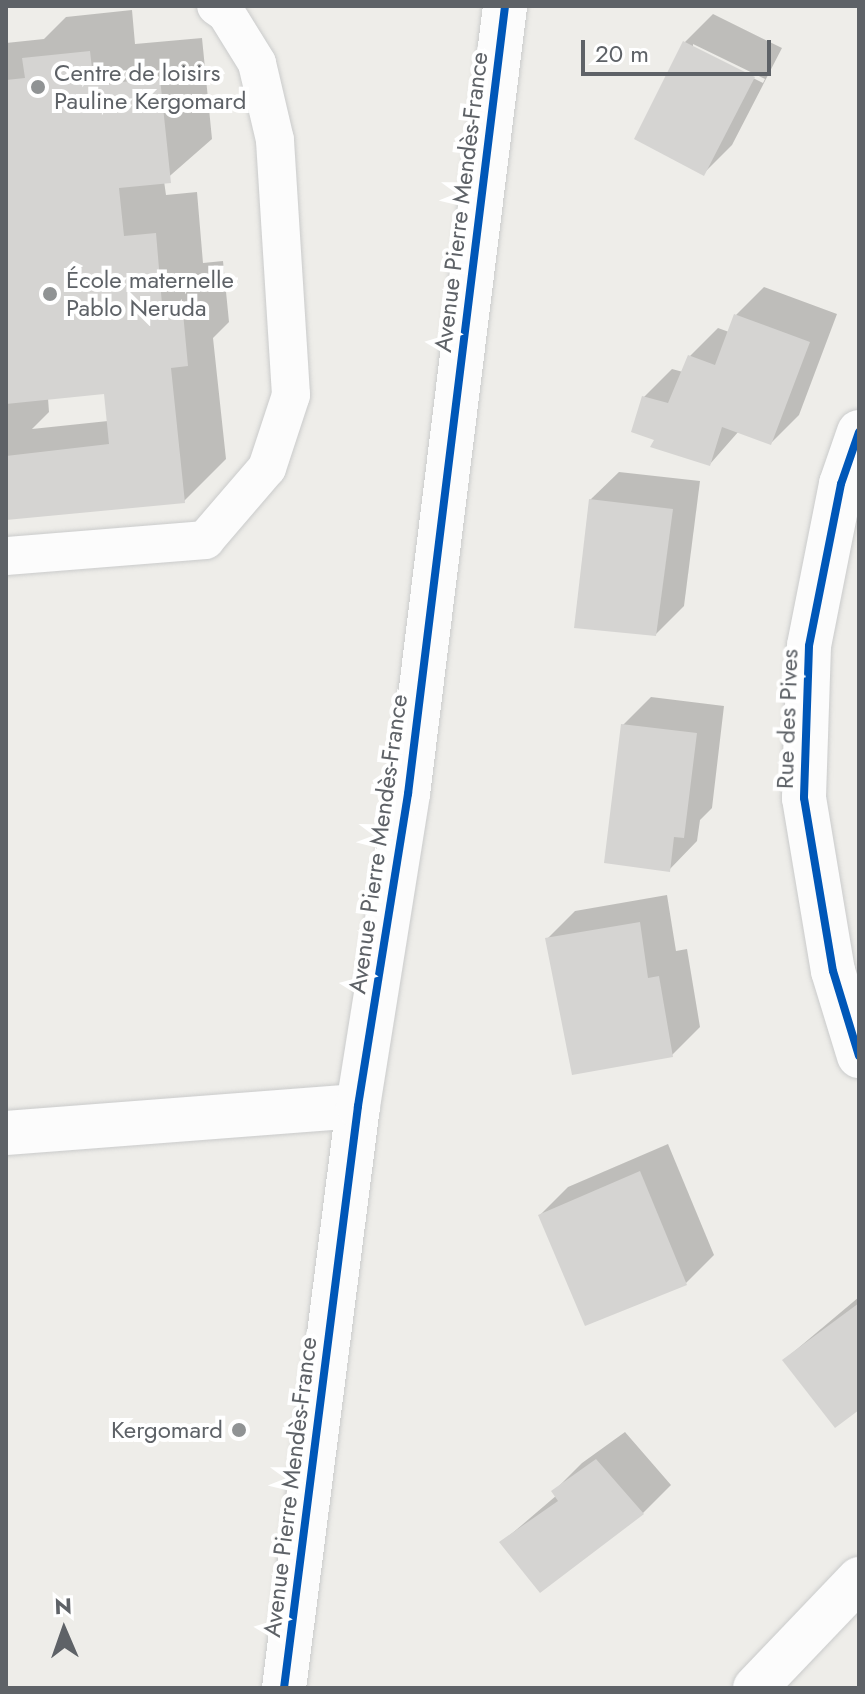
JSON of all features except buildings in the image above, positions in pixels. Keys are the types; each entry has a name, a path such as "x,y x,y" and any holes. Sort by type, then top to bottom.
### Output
{"street":[{"name":"Avenue Pierre Mendès-France","path":"284,1688 358,1106 408,794 505,6"},
{"name":"Rue des Pives","path":"859,432 841,484 809,646 804,798 833,971 859,1056"},
{"path":"6,1133 358,1106"},
{"path":"755,1688 859,1579"}],"lane":[{"path":"6,556 205,540 267,468 291,395 275,140 257,63 226,13 216,6"}],"cycle path":[{"path":"284,1688 358,1106 408,794 505,6"},
{"path":"859,432 841,484 809,646 804,798 833,971 859,1056"}],"place":[{"name":"Centre de loisirs Pauline Kergomard","path":"38,87"},
{"name":"École maternelle Pablo Neruda","path":"50,294"},
{"name":"Kergomard","path":"239,1430"}]}
